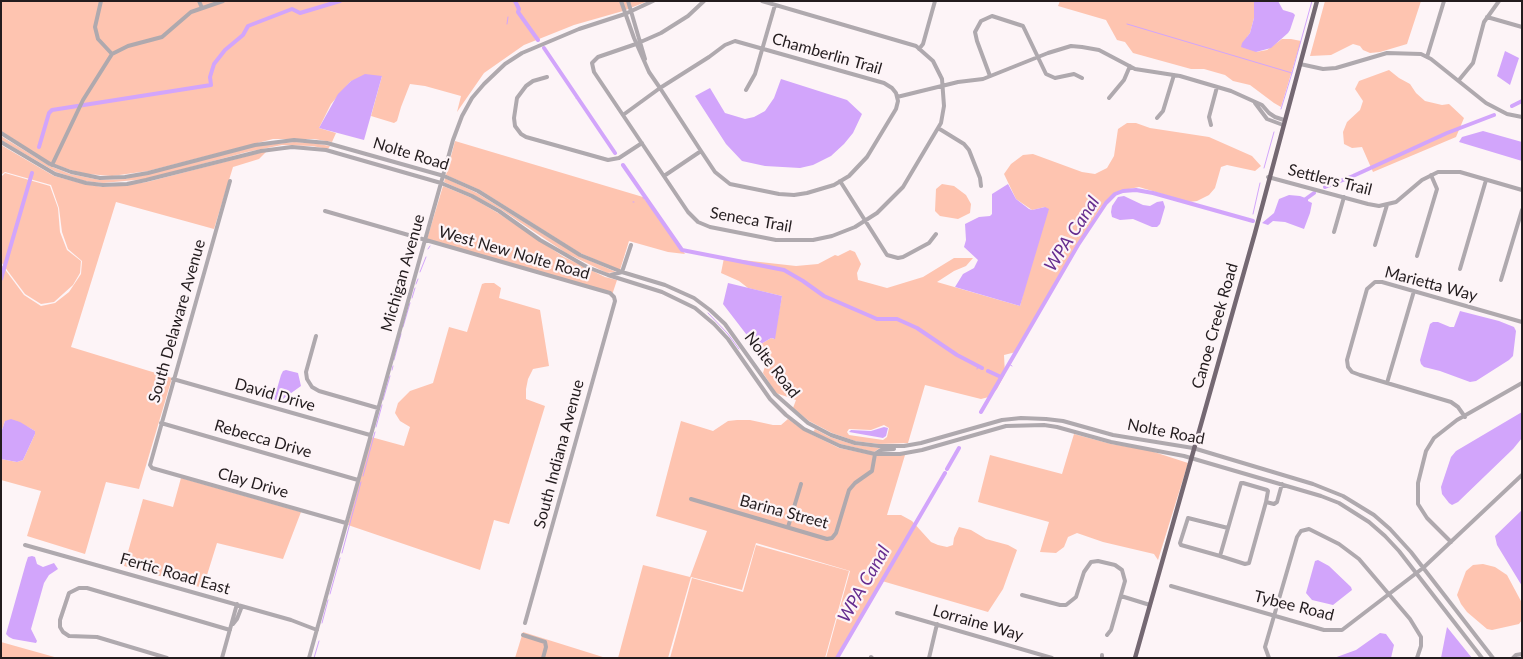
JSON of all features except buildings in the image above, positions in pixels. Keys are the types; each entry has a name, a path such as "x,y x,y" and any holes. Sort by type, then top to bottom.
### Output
{"main road":[{"name":"Canoe Creek Road","path":"1136,658 1193,448 1260,214 1268,177 1317,1"}],"street":[{"path":"101,1 95,27 98,39 112,54"},
{"path":"200,1 202,8"},
{"path":"52,165 77,111 112,54 128,46 162,37 191,12 223,1"},
{"path":"621,1 649,72 715,172 730,184 740,187 794,195 822,189 840,181 854,171 867,157 896,109 897,97 990,76 1062,48 1082,47 1099,50 1136,69 1174,75 1245,96 1284,122"},
{"path":"628,1 639,43"},
{"name":"Michigan Avenue","path":"309,658 425,240 462,116 472,98 499,69 512,59 532,48 579,29 626,14 653,1"},
{"name":"Seneca Trail","path":"704,1 676,25 639,43 598,57 592,63 594,72 688,212 698,222 710,227 792,241 813,240 832,236 855,227 877,214 903,187 938,128 943,115 943,86 933,61 919,49 900,41 762,1"},
{"path":"919,49 923,44 935,1"},
{"path":"1427,57 1444,1"},
{"path":"1459,80 1473,63 1484,22 1499,1"},
{"path":"746,90 752,81 775,5"},
{"path":"990,76 975,36 976,27 988,17 1023,26 1027,30 1043,69 1051,76 1060,78 1074,74 1082,78"},
{"path":"1488,17 1522,27"},
{"name":"Chamberlin Trail","path":"623,115 660,88 732,41 884,83 892,88 897,97"},
{"path":"1300,64 1312,67 1336,68 1387,53 1411,53 1427,57 1459,80 1486,103 1507,114 1522,117"},
{"path":"1109,98 1124,80 1130,66"},
{"path":"1157,118 1163,111 1174,75"},
{"path":"547,77 526,86 517,98 514,118 515,126 521,134 608,160 619,158 642,143"},
{"path":"1211,125 1209,117 1217,87"},
{"path":"938,128 964,144 969,150 980,178 981,186"},
{"name":"Nolte Road","path":"1,133 52,165 71,172 100,178 125,177 255,144 294,140 327,143 444,176 479,192 580,255 622,272 681,291 710,310 725,324 775,394 808,423 831,435 855,443 879,446 910,445 990,423 1021,418 1037,418 1063,422 1112,435 1193,448 1343,496 1364,508 1390,529 1493,658"},
{"name":"Nolte Road","path":"1,142 55,174 86,183 103,185 127,184 261,151 292,147 326,150 442,184 493,207 565,255 607,275 662,292 695,308 728,339 770,399 804,429 822,439 856,451 875,454 900,454 922,450 983,432 1021,425 1057,427 1111,442 1191,458 1339,503 1357,514 1385,536 1482,658"},
{"path":"664,176 701,150"},
{"path":"1417,256 1436,190 1431,175 1449,171 1460,172 1522,190"},
{"name":"Settlers Trail","path":"1268,177 1368,204 1387,204 1396,202 1404,197 1431,175"},
{"path":"1460,269 1486,180"},
{"name":"South Delaware Avenue","path":"152,468 150,460 230,181"},
{"path":"840,181 884,252 892,257 903,256 929,243 936,234"},
{"path":"1334,232 1344,197"},
{"path":"1375,245 1387,204"},
{"name":"West New Nolte Road","path":"326,210 610,293"},
{"path":"1501,280 1522,210"},
{"path":"607,275 622,272 630,245"},
{"name":"Marietta Way","path":"1465,417 1458,407 1451,402 1360,375 1352,372 1348,367 1347,360 1364,294 1367,289 1375,282 1382,282 1522,322"},
{"path":"1387,383 1414,291"},
{"name":"South Indiana Avenue","path":"525,623 615,301 610,293"},
{"path":"316,336 306,372 307,379 312,387 319,391 378,408"},
{"name":"David Drive","path":"173,379 370,435"},
{"path":"1451,542 1426,518 1418,504 1418,484 1426,451 1434,438 1457,420 1522,383"},
{"name":"Rebecca Drive","path":"161,423 358,480"},
{"path":"983,432 990,423"},
{"path":"970,436 974,427"},
{"path":"875,454 881,450 907,448 910,445"},
{"name":"Barina Street","path":"690,499 827,538 834,537 849,490 854,483 872,471 875,454"},
{"name":"Clay Drive","path":"152,468 346,523"},
{"path":"1423,568 1522,475"},
{"path":"1266,502 1274,504 1277,502 1288,477"},
{"path":"1220,556 1241,483 1268,491 1249,563 1220,556 1181,545 1182,535 1188,518 1228,528"},
{"path":"788,527 801,484"},
{"path":"1269,658 1265,647 1297,537 1301,530 1309,529 1339,544 1358,559 1410,619 1421,637 1417,658"},
{"name":"Fertic Road East","path":"25,545 291,620 317,630"},
{"path":"1022,595 1066,605 1076,598 1086,566 1091,562 1098,561 1115,565 1122,570 1125,581 1111,630 1107,635"},
{"name":"Tybee Road","path":"1171,586 1324,630 1342,630 1423,568"},
{"path":"168,658 97,637 69,636 63,632 60,620 69,593 78,588 87,588 231,628"},
{"path":"1121,596 1150,604"},
{"path":"222,658 231,628 237,618 239,605"},
{"name":"Lorraine Way","path":"897,613 1052,658"},
{"path":"929,658 938,624"},
{"path":"523,636 545,642 546,647 543,658"},
{"path":"1513,658 1516,655 1521,655"}],"shaded area":[{"path":"1,1 648,1 623,11 574,25 524,45 484,73 457,112 461,96 410,84 397,121 394,123 371,116 382,76 351,81 331,104 319,128 336,133 332,142 314,139 273,139 148,171 112,176 87,174 51,163 1,131"},
{"path":"1060,1 1254,1 1254,18 1247,37 1256,52 1267,50 1282,39 1301,41 1281,107 1250,85 1233,81 1225,75 1204,69 1191,69 1133,53 1125,42 1117,40 1106,20 1058,6"},
{"path":"1254,1 1278,1 1283,10 1295,15 1288,33 1271,48 1256,52 1241,47 1250,33 1254,18"},
{"path":"1325,1 1421,1 1407,44 1370,53 1363,50 1360,46 1353,44 1331,55 1310,56"},
{"path":"1505,51 1519,58 1510,85 1497,76"},
{"path":"1389,70 1410,84 1425,101 1442,105 1449,104 1464,118 1456,137 1373,172 1362,147 1352,148 1344,144 1343,132 1347,122 1360,110 1363,101 1355,89 1359,81"},
{"path":"365,74 382,76 364,140 319,128 338,94 351,81"},
{"path":"781,79 847,100 862,114 853,133 831,156 813,165 800,168 765,166 742,161 726,144 695,96 710,88 725,113 745,119 765,111 774,98"},
{"path":"1127,123 1136,123 1150,128 1209,137 1252,156 1261,166 1255,171 1227,165 1221,167 1215,188 1209,195 1197,201 1189,202 1139,187 1119,191 1101,207 1069,258 1016,352 1004,355 1005,374 997,389 989,397 981,399 925,385 908,443 879,444 855,441 832,433 809,421 793,408 796,400 776,393 763,373 768,356 764,350 756,347 771,338 774,339 782,296 748,288 739,281 721,273 724,258 796,266 818,264 850,250 855,252 861,264 857,273 858,280 887,288 923,277 954,258 973,258 966,266 937,282 1020,306 1045,207 1032,210 1016,199 1004,174 1011,164 1023,155 1033,154 1082,172 1095,174 1107,168 1114,156 1118,129","holes":["884,425 889,428 887,437 883,440 849,435 847,432 849,429 871,430"]},
{"path":"1483,131 1522,142 1522,161 1459,142 1462,137"},
{"path":"1,136 50,166 70,174 100,180 125,179 255,146 294,142 330,146 328,149 312,146 282,145 247,152 146,179 103,183 85,181 56,172 1,140"},
{"path":"455,141 643,197 685,254 668,252 629,241 620,270 580,253 480,190 446,175"},
{"path":"1,145 54,176 103,187 147,182 267,151 259,159 233,167 214,229 116,202 71,347 172,378 139,489 106,482 85,554 27,536 41,491 1,480 1,459 17,462 23,460 35,431 28,427 5,421 1,433 1,264 24,295 41,306 55,303 69,292 81,274 82,261 68,249 62,232 59,208 51,185 5,172 1,175"},
{"path":"5,173 50,186 58,208 60,232 67,250 81,261 80,273 73,285 54,302 41,304 25,294 1,262 1,177"},
{"path":"445,178 477,193 579,256 616,272 607,273 566,253 500,209 444,182"},
{"path":"942,184 954,186 966,195 971,204 970,213 958,219 940,216 935,211 936,189"},
{"path":"1008,184 1016,199 1029,209 1045,207 1049,209 1020,306 955,287 963,274 974,268 978,260 964,247 966,240 965,224 979,217 990,216 992,214 992,194"},
{"path":"443,186 472,198 498,213 564,257 605,277 617,280 612,295 427,239"},
{"path":"1289,195 1300,196 1312,203 1304,229 1285,222 1273,221 1268,225 1262,223 1274,213 1279,199"},
{"path":"1124,196 1143,205 1150,206 1163,201 1165,207 1160,224 1157,227 1152,227 1133,219 1120,220 1112,217 1112,206 1118,197"},
{"path":"494,283 501,288 499,298 540,310 549,366 533,369 528,379 526,399 545,406 509,524 494,520 480,570 348,525 371,437 404,446 410,427 400,421 395,413 398,403 410,391 433,383 449,327 467,332 482,284"},
{"path":"728,283 782,296 775,339 771,338 756,347 723,304"},
{"path":"1460,311 1499,321 1514,327 1516,331 1513,356 1476,381 1470,382 1424,367 1420,360 1430,324 1438,322 1454,327"},
{"path":"286,370 298,373 301,386 280,401 277,401 274,399 281,375"},
{"path":"1522,412 1522,438 1458,502 1452,505 1449,503 1442,494 1441,487 1451,457 1456,451"},
{"path":"11,419 35,431 23,460 17,462 1,459 1,433 5,421"},
{"path":"788,419 803,430 839,448 873,455 905,455 887,515 901,515 912,521 931,542 947,547 953,545 959,527 971,530 986,539 1008,545 1017,550 1003,589 988,612 882,581 836,658 826,658 850,571 756,543 742,590 691,577 668,658 618,658 643,565 690,577 707,531 656,516 681,421 713,431 728,421 750,420 781,425"},
{"path":"884,427 888,428 886,436 883,438 849,432 851,430 871,431"},
{"path":"815,429 830,437 855,445 880,448 874,452 840,444 813,432"},
{"path":"1074,434 1111,444 1148,450 1188,463 1158,560 1154,554 1103,542 1077,533 1068,537 1064,547 1056,553 1040,552 1049,522 978,502 990,455 1062,474"},
{"path":"181,478 301,512 283,559 217,543 203,588 124,566 143,499 173,507"},
{"path":"1522,510 1522,586 1497,545 1495,536"},
{"path":"756,545 849,571 825,658 670,658 692,578 743,592"},
{"path":"28,557 35,557 37,564 43,567 54,563 58,569 49,575 44,583 31,629 37,641 36,643 13,639 6,634"},
{"path":"1318,560 1329,566 1352,590 1333,605 1312,600 1306,593 1315,561"},
{"path":"1483,564 1495,567 1507,575 1522,603 1522,620 1519,624 1492,630 1487,629 1467,612 1461,604 1457,595 1466,571 1473,565"},
{"path":"1447,627 1472,658 1441,658"},
{"path":"523,632 606,658 515,658"},
{"path":"1380,633 1386,634 1394,645 1391,658 1334,658 1356,650"},
{"path":"1,642 58,658 1,658"}],"waterway":[{"path":"39,147 49,113 52,110 211,85 210,77 214,64 225,50 243,35 248,26 292,9 300,13 340,1"},
{"path":"515,1 519,9 518,12 538,40"},
{"path":"1292,73 1312,1"},
{"path":"507,24 508,17"},
{"path":"1127,24 1292,73 1281,109"},
{"path":"544,48 615,153"},
{"name":"WPA Canal","path":"1512,106 1522,101"},
{"name":"WPA Canal","path":"1325,187 1447,133 1494,115"},
{"path":"1264,168 1274,132"},
{"path":"623,165 682,250 784,270 824,296 877,319 897,319 917,328 957,355 982,368"},
{"path":"1,279 32,173"},
{"path":"1253,214 1260,183"},
{"name":"WPA Canal","path":"981,412 1078,245 1106,203 1115,194 1136,190 1153,193 1253,221"},
{"name":"WPA Canal","path":"1303,201 1314,193"},
{"path":"420,272 426,257"},
{"path":"416,284 418,279"},
{"path":"412,298 415,288"},
{"path":"403,327 410,303"},
{"path":"708,313 739,349"},
{"path":"394,360 401,334"},
{"path":"392,370 393,366"},
{"path":"988,371 1001,377"},
{"path":"383,400 390,376"},
{"path":"376,427 382,405"},
{"path":"363,476 375,432"},
{"name":"WPA Canal","path":"947,469 959,448"},
{"name":"WPA Canal","path":"837,658 945,473"},
{"path":"342,553 361,482"},
{"path":"330,594 340,558"},
{"path":"322,623 328,600"},
{"path":"314,658 319,641"}]}
